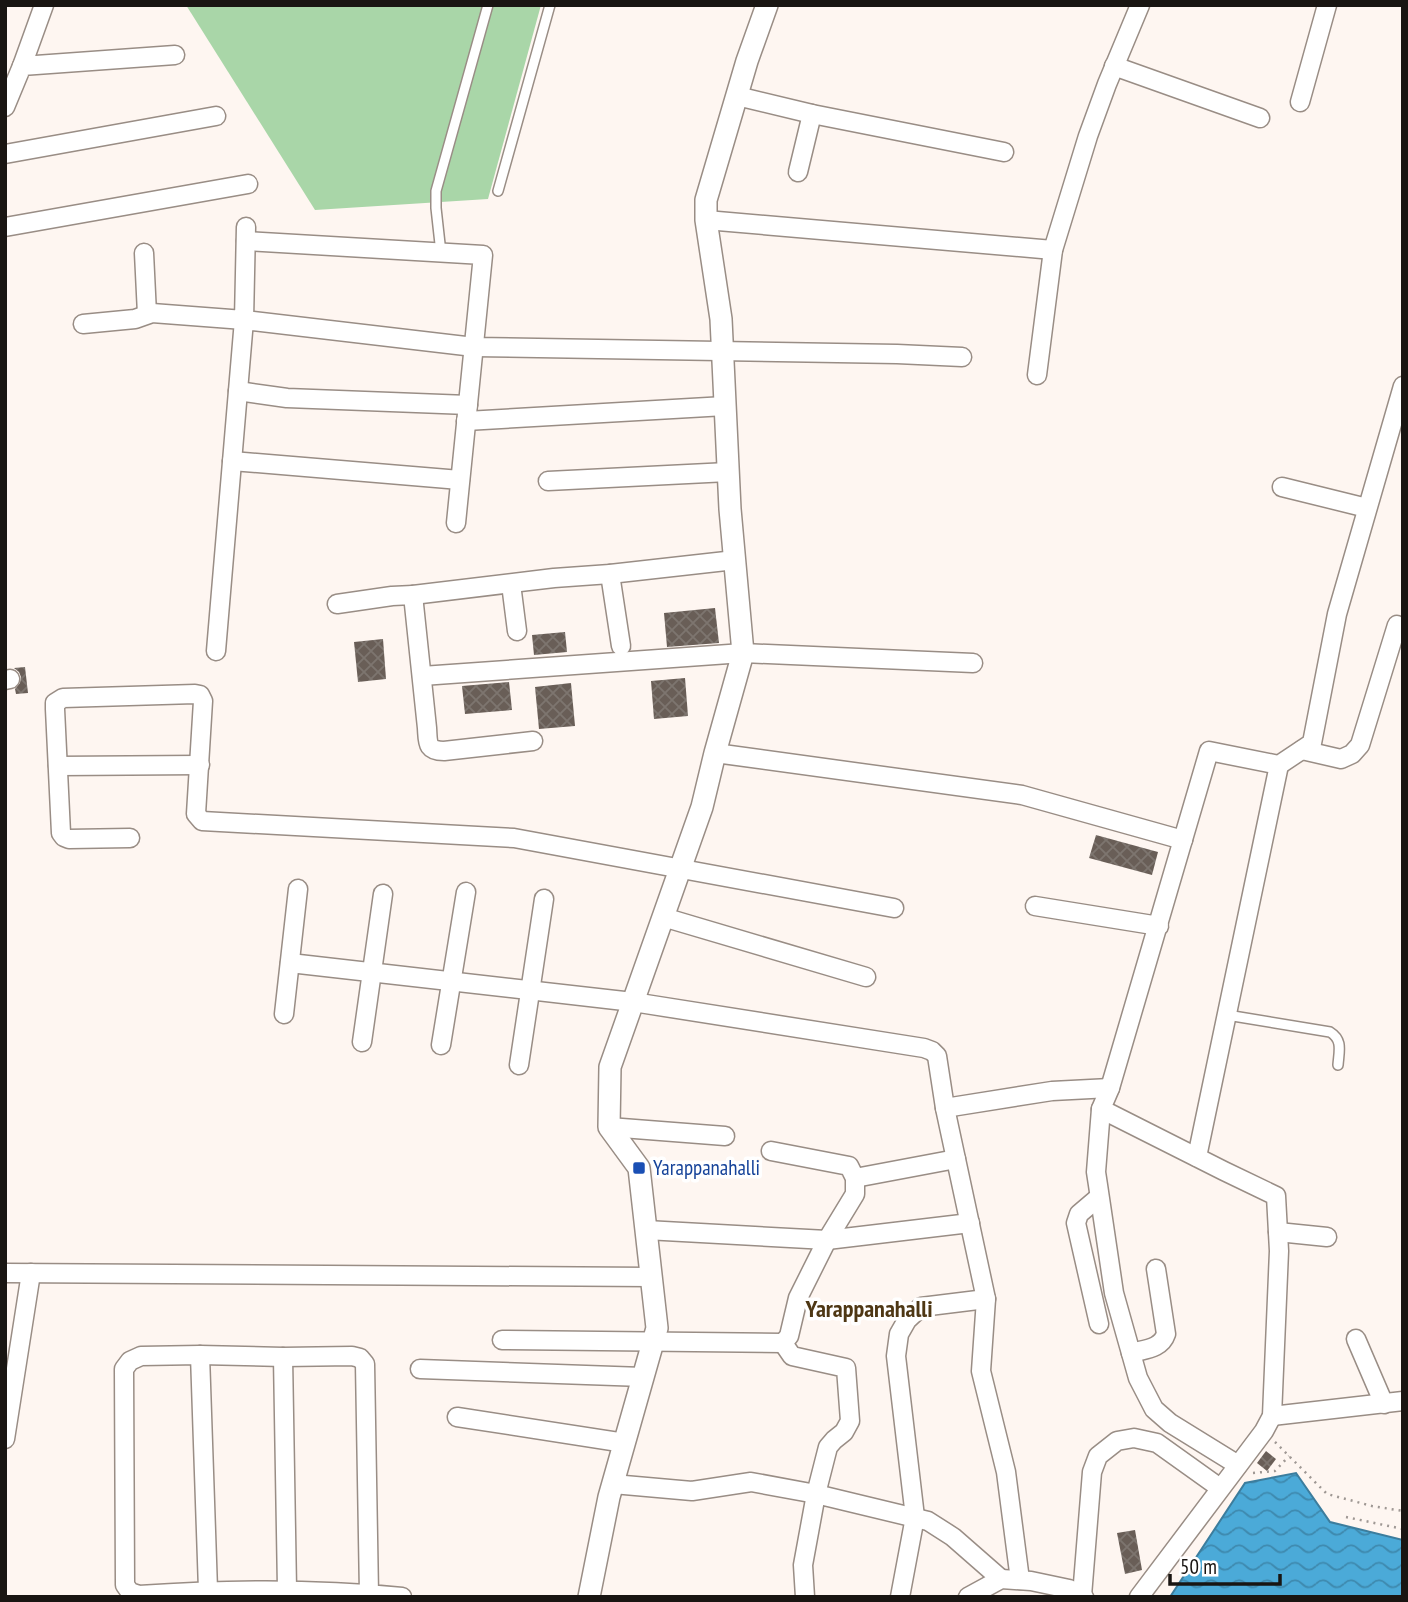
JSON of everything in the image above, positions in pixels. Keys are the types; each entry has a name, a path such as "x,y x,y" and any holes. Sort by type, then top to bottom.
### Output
{"street":[{"path":"5,107 44,5"},
{"path":"590,1597 613,1484 657,1328 639,1168 609,1127 610,1067 702,807 743,653 728,472 721,319 706,220 706,200 747,61 767,5"},
{"path":"1037,375 1053,250 1088,136 1140,5"},
{"path":"1300,102 1327,5"},
{"path":"22,66 175,54"},
{"path":"1114,66 1260,118"},
{"path":"737,96 812,114 1004,152"},
{"path":"798,172 812,114"},
{"path":"5,153 216,116"},
{"path":"5,227 248,184"},
{"path":"706,220 1053,250"},
{"path":"216,651 244,320 246,234 483,255 456,523"},
{"path":"144,253 147,314"},
{"path":"83,324 135,319 147,314 244,320 474,347 962,357"},
{"path":"1238,1465 1170,1423 1154,1409 1138,1378 1114,1293 1096,1172 1101,1109 1110,1088 1159,926 1209,751 1279,765 1312,743 1337,614 1403,386"},
{"path":"238,391 287,398 467,413 725,406"},
{"path":"232,461 460,480"},
{"path":"548,481 728,472"},
{"path":"1282,487 1367,508"},
{"path":"337,604 735,560"},
{"path":"610,574 621,646"},
{"path":"511,584 517,631"},
{"path":"413,595 431,749 444,751 533,741"},
{"path":"1302,750 1341,759 1352,754 1360,745 1397,625"},
{"path":"422,676 743,653 973,663"},
{"path":"130,838 69,839 61,833 55,703 63,698 200,695 203,701 196,814 202,821 514,838 894,908"},
{"path":"715,753 1022,795 1184,841"},
{"path":"58,766 200,765"},
{"path":"1197,1157 1279,765"},
{"path":"284,1014 298,889"},
{"path":"442,1045 466,892"},
{"path":"362,1042 383,894"},
{"path":"519,1065 544,899"},
{"path":"1035,906 1159,926"},
{"path":"663,917 866,977"},
{"path":"290,963 633,1002 932,1051 937,1056 945,1108 986,1299 981,1371 1006,1472 1020,1580"},
{"path":"945,1108 1052,1091 1110,1088"},
{"path":"1101,1109 1276,1196 1279,1251 1268,1424 1139,1597"},
{"path":"609,1127 724,1136"},
{"path":"771,1151 849,1166 855,1178 855,1194 827,1240 798,1298 789,1336 783,1343"},
{"path":"855,1178 956,1159"},
{"path":"1099,1324 1076,1223 1079,1214 1100,1197"},
{"path":"646,1230 827,1240 970,1223"},
{"path":"1278,1232 1328,1237"},
{"path":"1131,1353 1156,1346 1163,1342 1166,1334 1156,1269"},
{"path":"5,1273 651,1277"},
{"path":"5,1439 31,1273"},
{"path":"900,1597 915,1517 896,1356 899,1334 907,1320 921,1307 986,1299"},
{"path":"1356,1339 1384,1404"},
{"path":"502,1340 783,1343"},
{"path":"783,1343 792,1356 846,1368 850,1420 844,1432 828,1447 803,1565 804,1597"},
{"path":"200,1354 208,1590"},
{"path":"369,1594 365,1364 360,1358 200,1354 141,1356 130,1361 124,1369 125,1585 130,1592 139,1595 208,1590 287,1589 402,1597"},
{"path":"283,1357 287,1589"},
{"path":"420,1369 643,1377"},
{"path":"1268,1424 1403,1401"},
{"path":"457,1417 625,1443"},
{"path":"968,1597 1002,1579 1031,1581 1083,1596 1092,1472 1098,1456 1117,1441 1134,1438 1157,1443 1220,1489"},
{"path":"613,1484 692,1491 751,1482 915,1517 928,1521 953,1537 1002,1579"}],"lane":[{"path":"441,253 436,191 488,5"},
{"path":"498,191 550,5"},
{"path":"1226,1015 1330,1032 1337,1037 1340,1045 1338,1065"}],"path":[{"path":"1268,1424 1327,1494 1403,1511"},
{"path":"1346,1517 1403,1529"}],"green space":[{"path":"186,5 541,5 488,199 315,210"}],"water":[{"path":"1296,1473 1330,1522 1403,1540 1403,1597 1170,1597 1245,1483"}],"building":[{"path":"715,608 719,643 667,647 664,613"},
{"path":"565,632 567,652 534,655 532,635"},
{"path":"383,639 386,679 358,682 354,642"},
{"path":"25,667 28,693 16,694 15,689 21,677 14,668"},
{"path":"685,678 688,716 654,719 651,681"},
{"path":"509,682 512,710 465,714 462,686"},
{"path":"571,683 575,726 539,729 535,687"},
{"path":"1096,835 1158,852 1152,875 1089,858"},
{"path":"1266,1451 1276,1459 1267,1471 1257,1463"},
{"path":"1135,1530 1142,1570 1125,1574 1117,1533"}],"place":[{"name":"Yarappanahalli","path":"639,1168"}],"district":[{"name":"Yarappanahalli","path":"869,1309"}]}
